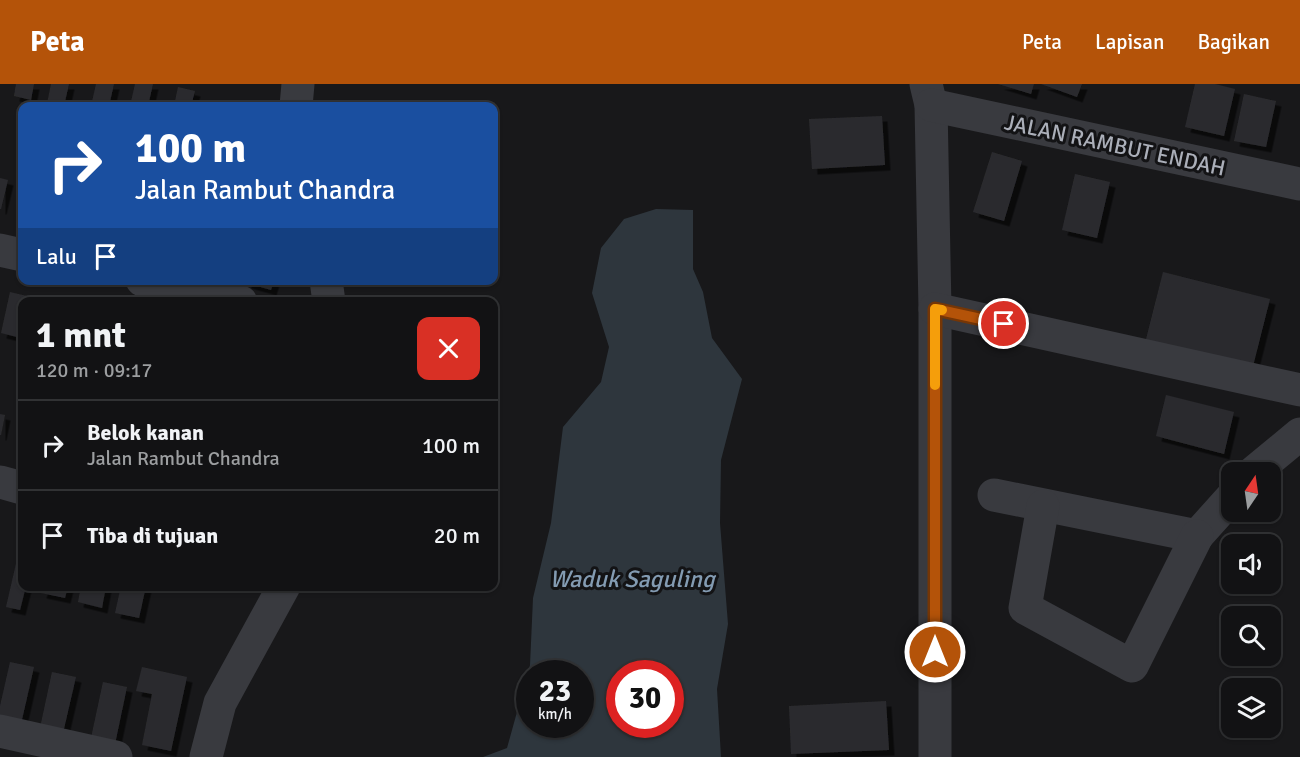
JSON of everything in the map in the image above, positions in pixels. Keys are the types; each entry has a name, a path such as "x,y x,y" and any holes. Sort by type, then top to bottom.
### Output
{"street":[{"path":"296,102 298,84"},
{"path":"929,95 935,309 935,757"},
{"name":"JALAN RAMBUT ENDAH","path":"929,95 1300,184"},
{"path":"0,250 18,254"},
{"path":"164,285 218,297"},
{"path":"935,309 1300,390"},
{"path":"1266,462 1300,434"},
{"path":"0,482 18,487"},
{"path":"994,495 1197,536"},
{"path":"1043,506 1025,608 1132,666 1197,536 1221,509"},
{"path":"206,757 220,703 281,591"},
{"path":"0,731 116,757"}],"water":[{"name":"Waduk Saguling","path":"656,209 693,210 693,269 703,292 712,338 742,379 721,460 720,523 728,624 717,689 721,757 483,757 507,748 516,716 516,738 594,738 594,660 530,660 533,598 551,523 563,427 601,382 609,347 592,293 601,248 624,219"}],"building":[{"path":"16,84 34,84 31,100 14,96"},
{"path":"51,84 69,84 65,102 47,102"},
{"path":"96,84 114,84 110,102 92,102"},
{"path":"135,84 153,84 149,102 131,102"},
{"path":"998,84 1034,84 1031,94"},
{"path":"1041,84 1082,84 1077,97"},
{"path":"1195,84 1215,84 1235,89 1224,136 1185,127"},
{"path":"178,87 195,91 192,102 175,102"},
{"path":"1244,94 1276,101 1266,147 1234,141"},
{"path":"882,116 885,165 812,169 809,119"},
{"path":"992,152 1022,161 1004,221 973,212"},
{"path":"1075,174 1110,182 1097,238 1062,230"},
{"path":"0,178 8,180 1,209 0,209"},
{"path":"1163,272 1270,299 1250,378 1143,351"},
{"path":"253,285 272,285 271,290"},
{"path":"10,292 31,297 18,297 18,337 1,333"},
{"path":"1166,395 1234,412 1224,454 1156,436"},
{"path":"0,414 5,415 1,435 0,435"},
{"path":"18,555 18,591 25,591 20,610 6,607"},
{"path":"42,591 67,591 65,598 41,593"},
{"path":"80,591 105,591 102,608 78,602"},
{"path":"120,591 145,591 139,618 115,613"},
{"path":"10,662 34,667 21,724 0,719 0,706"},
{"path":"142,667 187,677 171,751 142,745 152,694 136,691"},
{"path":"52,672 76,677 63,733 40,728"},
{"path":"103,682 127,687 115,744 91,738"},
{"path":"886,701 889,750 791,754 789,706"}],"slow traffic":[{"path":"935,385 935,309 942,310"}],"route":[{"path":"935,652 935,309 1004,324"}]}
